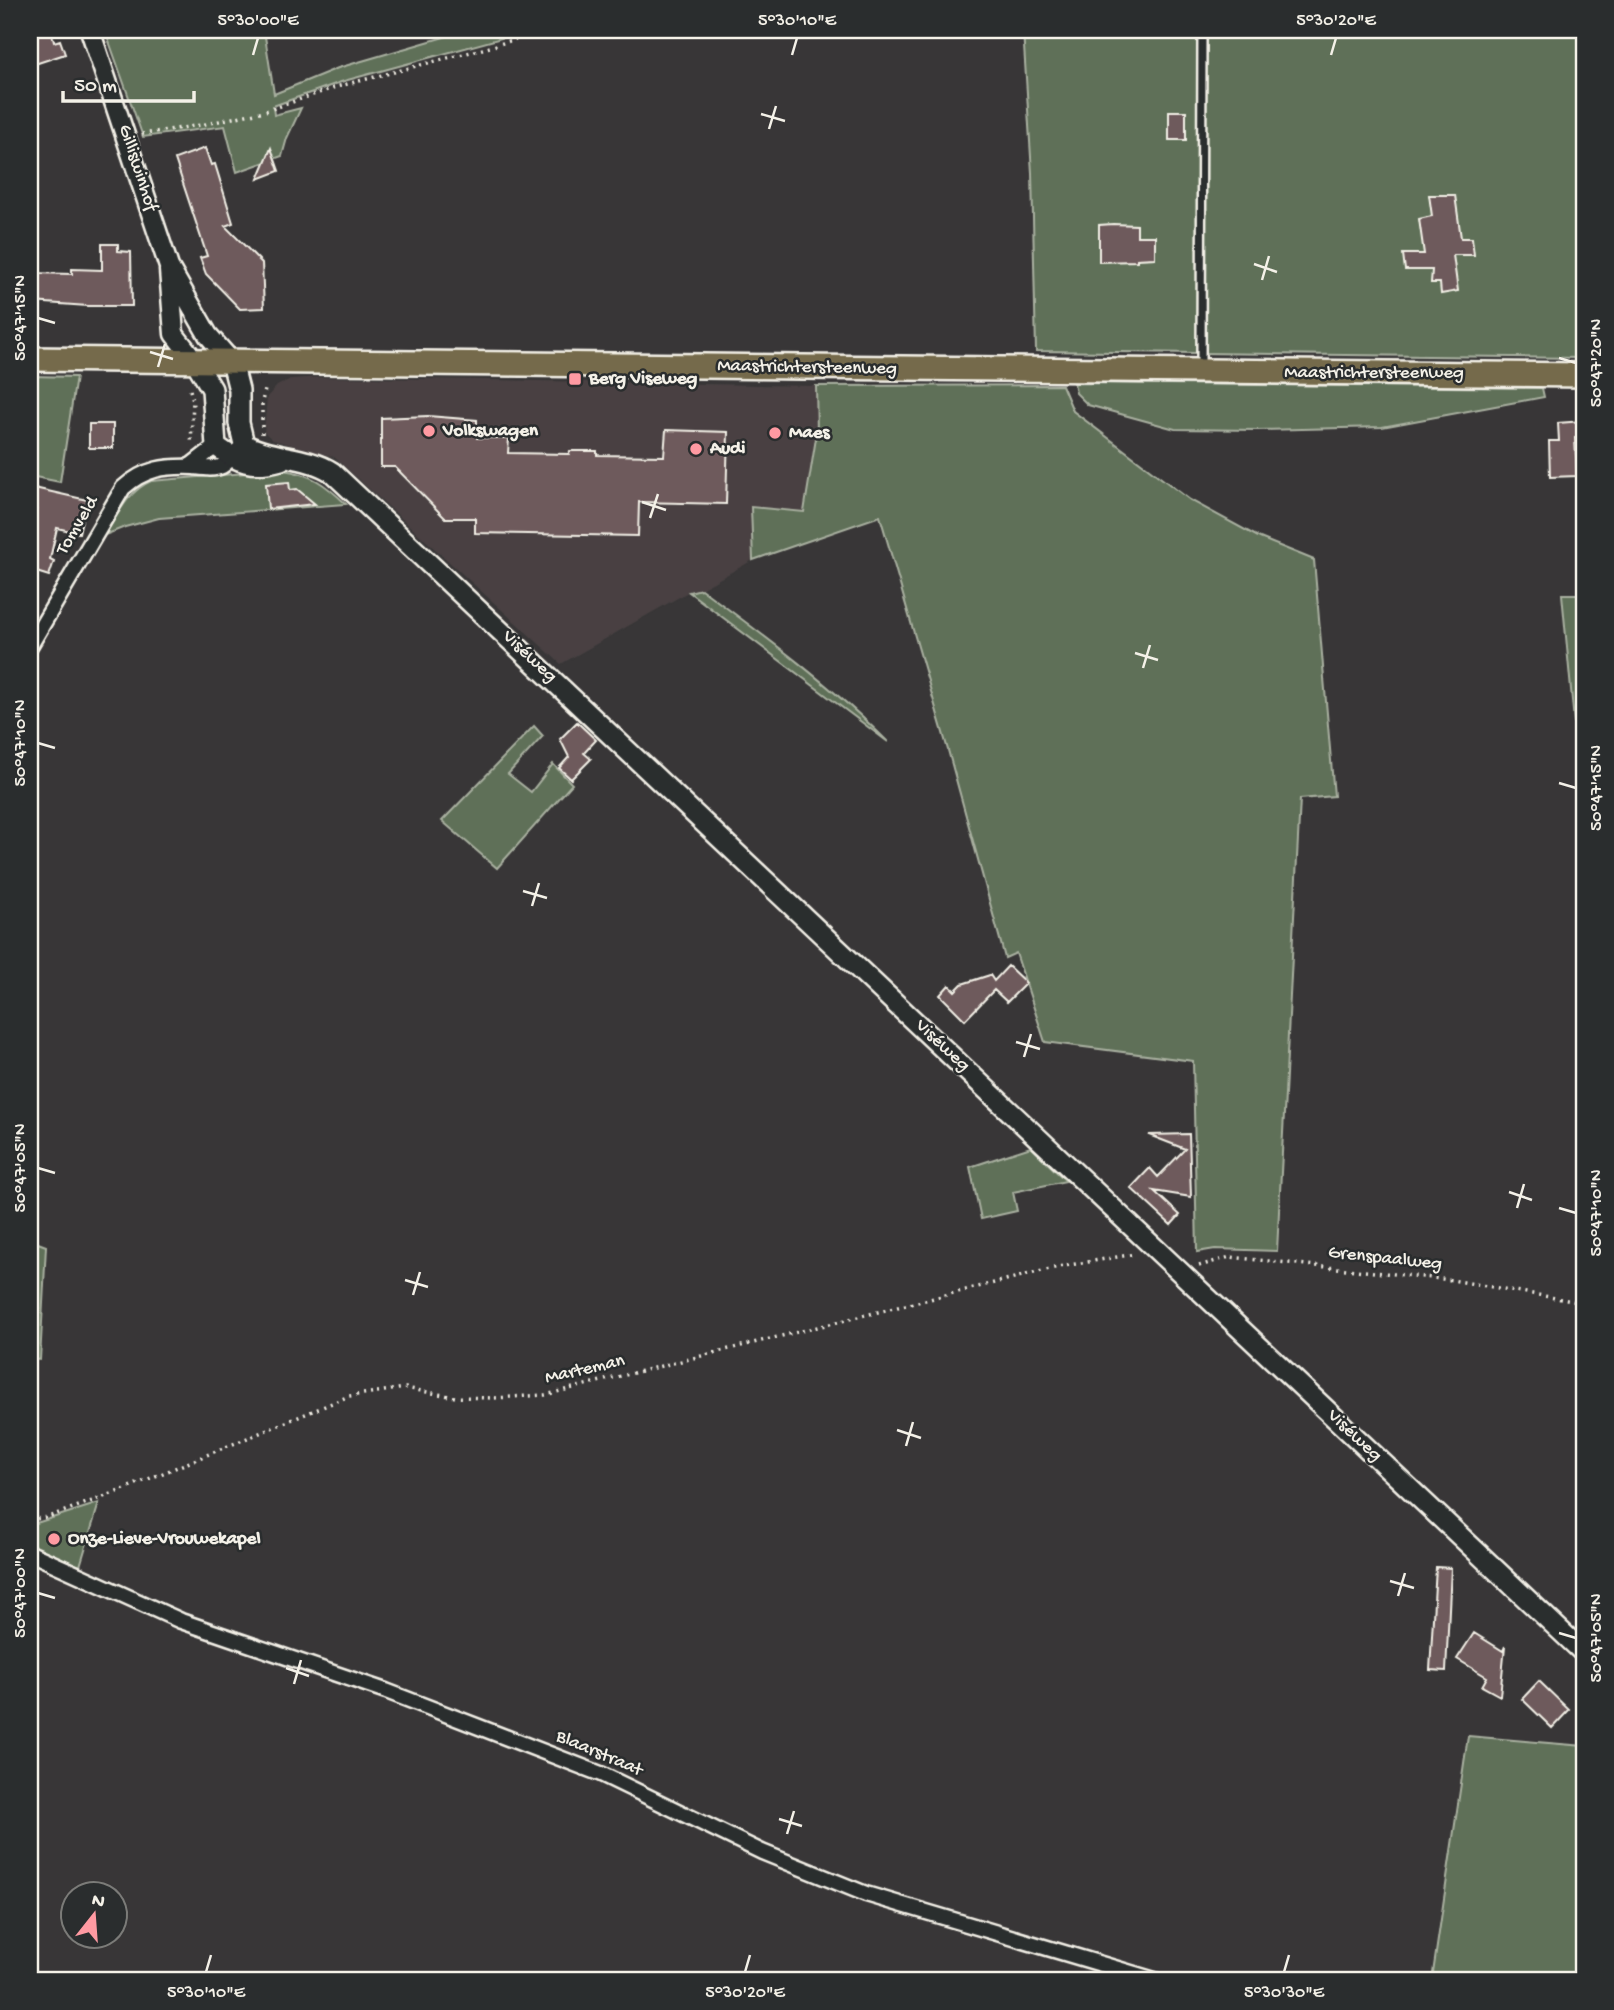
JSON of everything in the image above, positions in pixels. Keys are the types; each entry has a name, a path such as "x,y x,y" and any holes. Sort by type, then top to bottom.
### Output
{"main road":[{"name":"Maastrichtersteenweg","path":"30,359 1584,374"},
{"name":"Gilliswinhof","path":"195,362 212,389 230,449"},
{"path":"230,449 239,423 239,390 232,362"},
{"name":"Viséweg","path":"230,449 244,463 262,466 288,458 305,460 332,472 1584,1653"}],"street":[{"name":"Gilliswinhof","path":"89,30 169,267 208,335 232,362"},
{"name":"Gilliswinhof","path":"169,267 174,334 195,362"},
{"path":"189,467 230,449"},
{"name":"Tomveld","path":"30,646 123,488 137,475 151,470 189,467"},
{"name":"Blaarstraat","path":"30,1553 181,1621 386,1691 601,1774 762,1852 866,1894 1155,1980"}],"lane":[{"path":"1201,372 1202,30"}],"path":[{"path":"126,136 201,125 270,110 336,87 545,30"},
{"path":"230,449 257,439 262,434 262,401 265,390 275,383"},
{"path":"189,467 193,400 190,388"},
{"name":"Marteman","path":"30,1520 48,1517 117,1492 349,1396 405,1388 455,1397 545,1395 1058,1267 1158,1250"},
{"name":"Grenspaalweg","path":"1186,1277 1201,1264 1230,1257 1452,1280 1584,1303"}],"shaded area":[{"path":"319,377 816,386 817,432 804,513 752,507 753,560 701,589 688,592 561,664 334,457 273,440 264,432 267,397 277,386 291,379"}],"green space":[{"path":"105,30 264,30 274,94 338,68 468,30 531,30 344,81 273,106 274,115 301,108 282,156 237,172 225,126 143,137"},
{"path":"1023,30 1584,30 1584,358 1036,351 1032,173"},
{"path":"30,376 76,377 60,482 30,476"},
{"path":"1074,383 1542,388 1544,397 1382,427 1175,429 1088,405 1076,393"},
{"path":"1062,385 1073,411 1190,500 1260,538 1314,560 1334,796 1300,799 1277,1251 1215,1249 1197,1252 1193,1061 1045,1042 1016,953 1005,958 880,516 753,560 751,507 804,512 817,432 816,386"},
{"path":"283,470 318,481 346,504 159,518 105,535 130,497 151,481"},
{"path":"701,589 821,681 888,742 689,592"},
{"path":"1562,594 1584,594 1584,732 1575,732"},
{"path":"534,726 543,736 508,774 531,792 553,764 572,784 497,868 442,821"},
{"path":"1031,1147 1066,1181 1013,1192 1017,1211 981,1219 970,1167"},
{"path":"30,1240 46,1246 40,1360 30,1359"},
{"path":"99,1503 80,1566 30,1547 30,1525"},
{"path":"1468,1736 1584,1746 1584,1980 1432,1980"}],"building":[{"path":"30,30 51,30 54,42 60,40 65,54 35,64 30,47"},
{"path":"1169,111 1186,111 1186,140 1169,140"},
{"path":"205,148 211,165 215,164 233,223 225,226 262,263 264,308 240,309 206,274 200,258 207,256 175,159"},
{"path":"271,148 279,171 258,179"},
{"path":"1429,195 1455,195 1461,238 1472,238 1474,255 1453,255 1458,291 1441,294 1440,283 1431,283 1432,270 1405,270 1403,254 1424,254 1419,219 1432,216"},
{"path":"1099,225 1137,225 1137,236 1155,236 1155,258 1099,262"},
{"path":"102,244 118,244 118,251 131,252 132,306 32,302 30,273 72,274 72,269 102,270"},
{"path":"428,416 477,420 477,438 509,438 508,453 569,454 570,451 597,451 597,455 664,456 666,430 728,432 726,504 639,502 638,536 475,533 475,518 445,518 395,467 381,467 381,418"},
{"path":"1583,421 1584,438 1575,438 1577,476 1550,477 1549,441 1559,441 1558,423"},
{"path":"89,424 113,424 113,448 89,448"},
{"path":"289,482 290,490 297,489 315,504 268,509 266,484"},
{"path":"30,487 87,500 79,533 57,528 50,559 54,561 49,576 30,570 30,540 37,506 30,504"},
{"path":"577,722 596,740 584,753 591,759 571,779 559,768 569,757 560,739"},
{"path":"1008,966 1026,983 1007,1002 994,990 965,1020 940,995 949,985 955,991 962,984 990,975 994,981"},
{"path":"1189,1134 1191,1197 1154,1191 1180,1215 1171,1225 1131,1188 1150,1168 1158,1177 1185,1149 1149,1135"},
{"path":"1436,1567 1451,1568 1446,1671 1430,1670"},
{"path":"1474,1633 1503,1651 1505,1646 1500,1696 1482,1686 1487,1677 1457,1659"},
{"path":"1539,1681 1569,1710 1552,1728 1522,1699"}],"place":[{"name":"Berg Viseweg","path":"575,379"},
{"name":"Volkswagen","path":"429,431"},
{"name":"Maes","path":"775,433"},
{"name":"Audi","path":"696,449"},
{"name":"Onze-Lieve-Vrouwekapel","path":"54,1539"}]}
